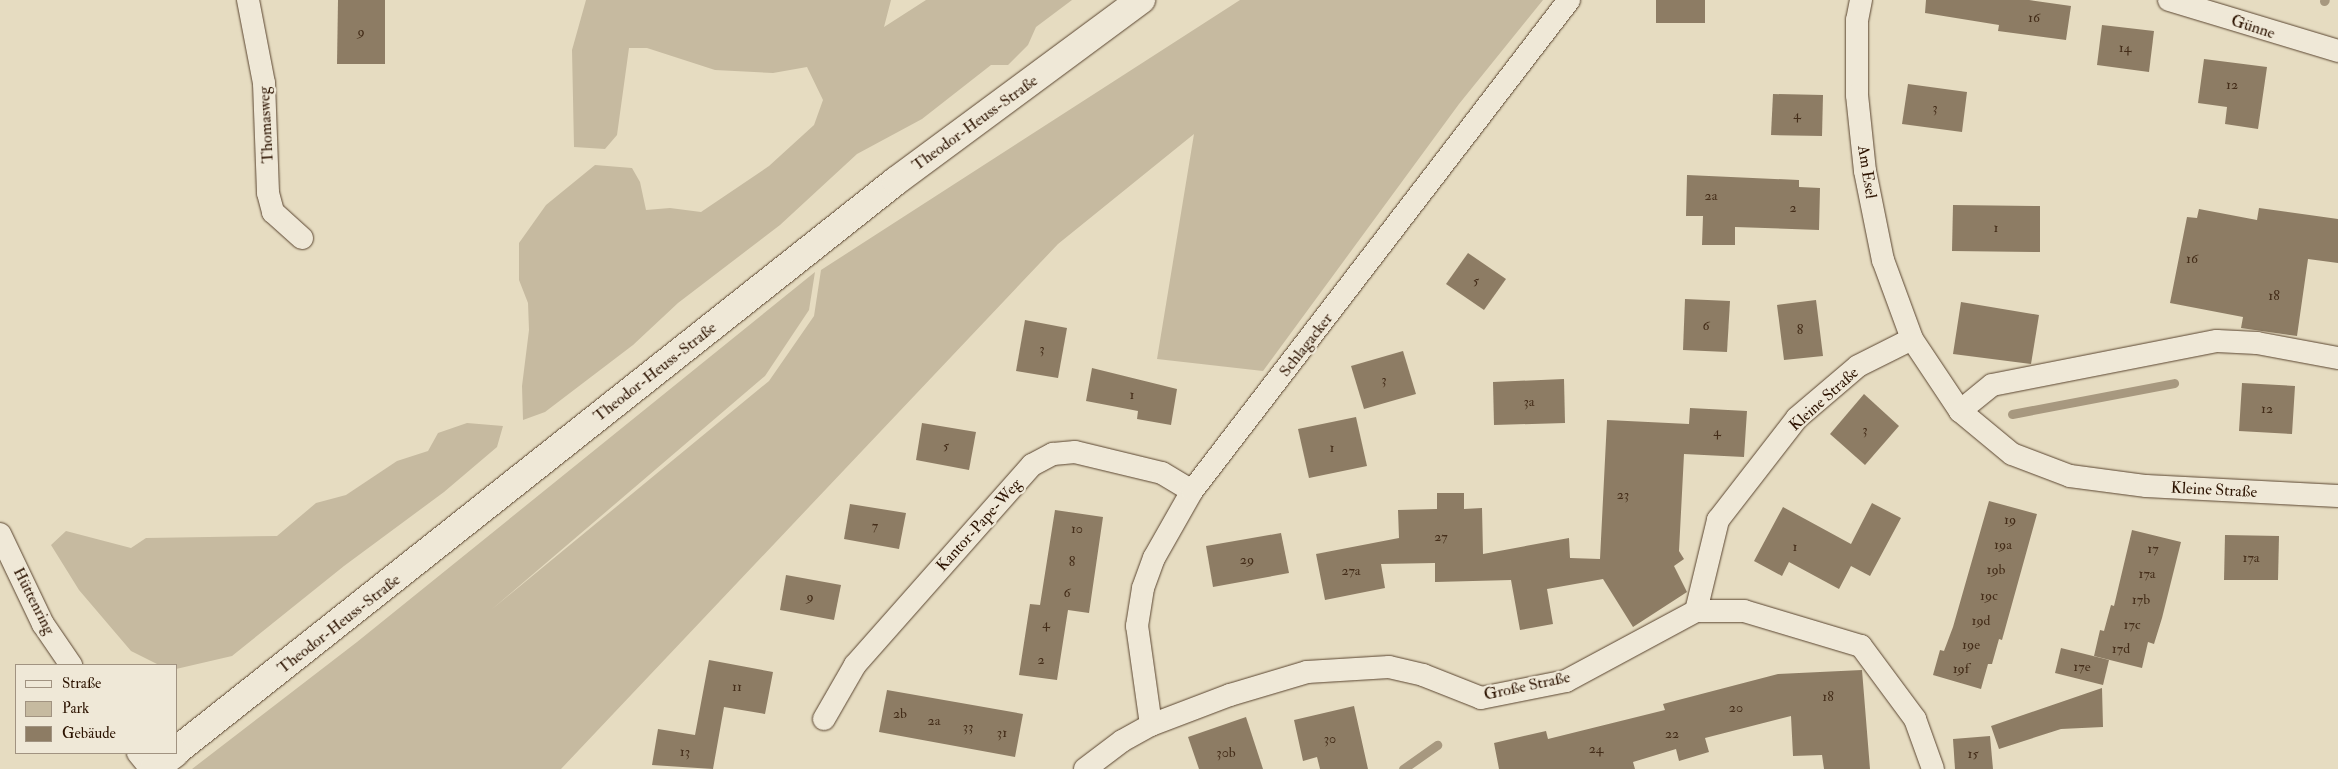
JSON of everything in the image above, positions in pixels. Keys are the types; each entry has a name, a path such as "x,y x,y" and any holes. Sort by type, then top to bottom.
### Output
{"street":[{"name":"Thomasweg","path":"248,0 264,83 273,212 302,238"},
{"name":"Theodor-Heuss-Straße","path":"178,750 896,181 1141,0"},
{"name":"Schlagacker","path":"1151,725 1137,626 1143,588 1154,558 1192,491 1569,0"},
{"name":"Am Esel","path":"1861,0 1857,20 1857,95 1865,171 1884,260 1912,339"},
{"name":"Günne","path":"2170,0 2338,51"},
{"name":"Kleine Straße","path":"1696,611 1718,520 1797,418 1858,366 1912,339 1960,411 2012,454 2070,476 2146,486 2338,496"},
{"path":"1960,411 1992,385 2217,341 2257,344 2338,358"},
{"name":"Kantor-Pape-Weg","path":"824,719 854,665 1032,465 1053,454 1075,452 1162,473 1192,491"},
{"name":"Hüttenring","path":"0,534 43,624 70,664"},
{"name":"Große Straße","path":"1085,769 1122,741 1151,725 1230,695 1316,672 1389,667 1423,675 1481,698 1566,681 1696,611 1744,611 1861,646 1915,719 1933,769"},
{"path":"139,754 152,769"},
{"name":"Theodor-Heuss-Straße","path":"152,769 172,754"}],"green space":[{"path":"586,0 891,0 884,27 926,0 1072,0 1036,27 1028,45 1008,65 991,65 922,119 857,154 780,225 678,303 633,345 545,412 523,420 522,386 529,330 528,303 519,280 519,243 546,205 595,165 632,168 640,182 646,210 670,208 701,212 769,166 814,125 823,100 807,67 773,73 715,70 647,48 629,48 617,135 605,149 574,147 572,50"},
{"path":"1240,0 1543,0 1459,104 1263,371 1157,359 1194,134 1058,244 561,769 192,769 357,642 815,272 809,310 765,376 491,610 769,381 814,316 821,270"},
{"path":"467,423 503,426 497,447 444,492 344,566 232,656 178,669 178,664 157,664 131,651 79,590 51,545 66,531 131,548 146,538 277,536 316,503 346,495 397,461 428,451 438,433"}],"building":[{"path":"338,0 385,0 385,64 337,64"},
{"path":"1656,0 1705,0 1705,23 1656,23"},
{"path":"1926,0 2029,0 2071,6 2066,40 1998,31 1999,25 1925,13"},
{"path":"2102,25 2154,31 2149,72 2097,65"},
{"path":"2204,59 2267,67 2258,129 2225,124 2227,107 2198,103"},
{"path":"1908,84 1967,92 1962,132 1902,124"},
{"path":"1773,94 1823,95 1822,136 1771,135"},
{"path":"1687,175 1799,180 1799,187 1820,188 1819,230 1735,227 1735,245 1702,245 1703,216 1686,216"},
{"path":"1953,205 2040,206 2040,252 1952,251"},
{"path":"2259,208 2338,219 2338,263 2308,259 2297,336 2241,328 2243,317 2170,303 2187,217 2197,218 2199,209 2257,220"},
{"path":"1468,253 1506,279 1484,310 1446,284"},
{"path":"1685,299 1730,301 1727,352 1683,350"},
{"path":"1816,300 1823,356 1784,360 1777,305"},
{"path":"1961,302 2039,315 2031,364 1953,354"},
{"path":"1025,320 1067,328 1058,378 1016,371"},
{"path":"1403,351 1416,394 1364,409 1351,366"},
{"path":"1092,368 1177,389 1171,425 1137,419 1138,411 1086,401"},
{"path":"1564,379 1565,423 1494,425 1493,382"},
{"path":"2242,383 2295,386 2292,434 2239,431"},
{"path":"1864,394 1899,426 1865,465 1830,434"},
{"path":"1690,408 1747,411 1744,457 1684,454 1679,551 1684,559 1674,566 1687,592 1633,627 1603,579 1547,589 1553,624 1520,630 1511,580 1435,582 1435,563 1381,564 1385,588 1325,600 1316,554 1399,538 1398,510 1437,509 1437,493 1464,493 1464,509 1482,508 1483,554 1569,538 1570,558 1600,559 1607,420 1689,424"},
{"path":"1356,417 1367,466 1309,478 1298,429"},
{"path":"922,423 976,432 969,470 916,460"},
{"path":"1989,501 2037,514 2002,640 1999,639 1992,664 1988,664 1981,689 1933,675 1940,650 1944,651 1953,627"},
{"path":"1872,503 1901,518 1870,576 1851,566 1839,589 1789,562 1782,576 1754,561 1783,507 1851,544"},
{"path":"850,504 906,513 899,549 844,539"},
{"path":"1055,510 1103,517 1089,613 1068,610 1057,680 1019,675 1030,604 1040,605"},
{"path":"2132,530 2181,542 2154,644 2148,642 2142,668 2094,656 2100,630 2104,631 2111,605 2114,606"},
{"path":"1281,533 1289,573 1213,587 1206,546"},
{"path":"2225,535 2279,536 2278,580 2224,580"},
{"path":"786,575 841,585 834,620 780,610"},
{"path":"2061,648 2109,660 2103,685 2055,673"},
{"path":"709,660 773,672 765,714 724,707 713,769 652,765 658,729 695,735"},
{"path":"1862,670 1870,769 1824,769 1822,755 1793,756 1791,716 1705,738 1709,752 1679,761 1676,749 1633,762 1635,769 1499,769 1494,743 1546,731 1548,739 1665,710 1663,704 1778,674"},
{"path":"2102,688 2103,727 2061,729 1999,749 1991,726"},
{"path":"887,690 1023,714 1015,757 879,732"},
{"path":"1354,706 1368,769 1320,769 1317,757 1303,761 1294,720"},
{"path":"1246,717 1263,769 1199,769 1188,737"},
{"path":"1990,736 1993,769 1955,769 1953,739"}],"waterway":[{"path":"2012,414 2174,383"},
{"path":"1403,769 1437,745"}]}
